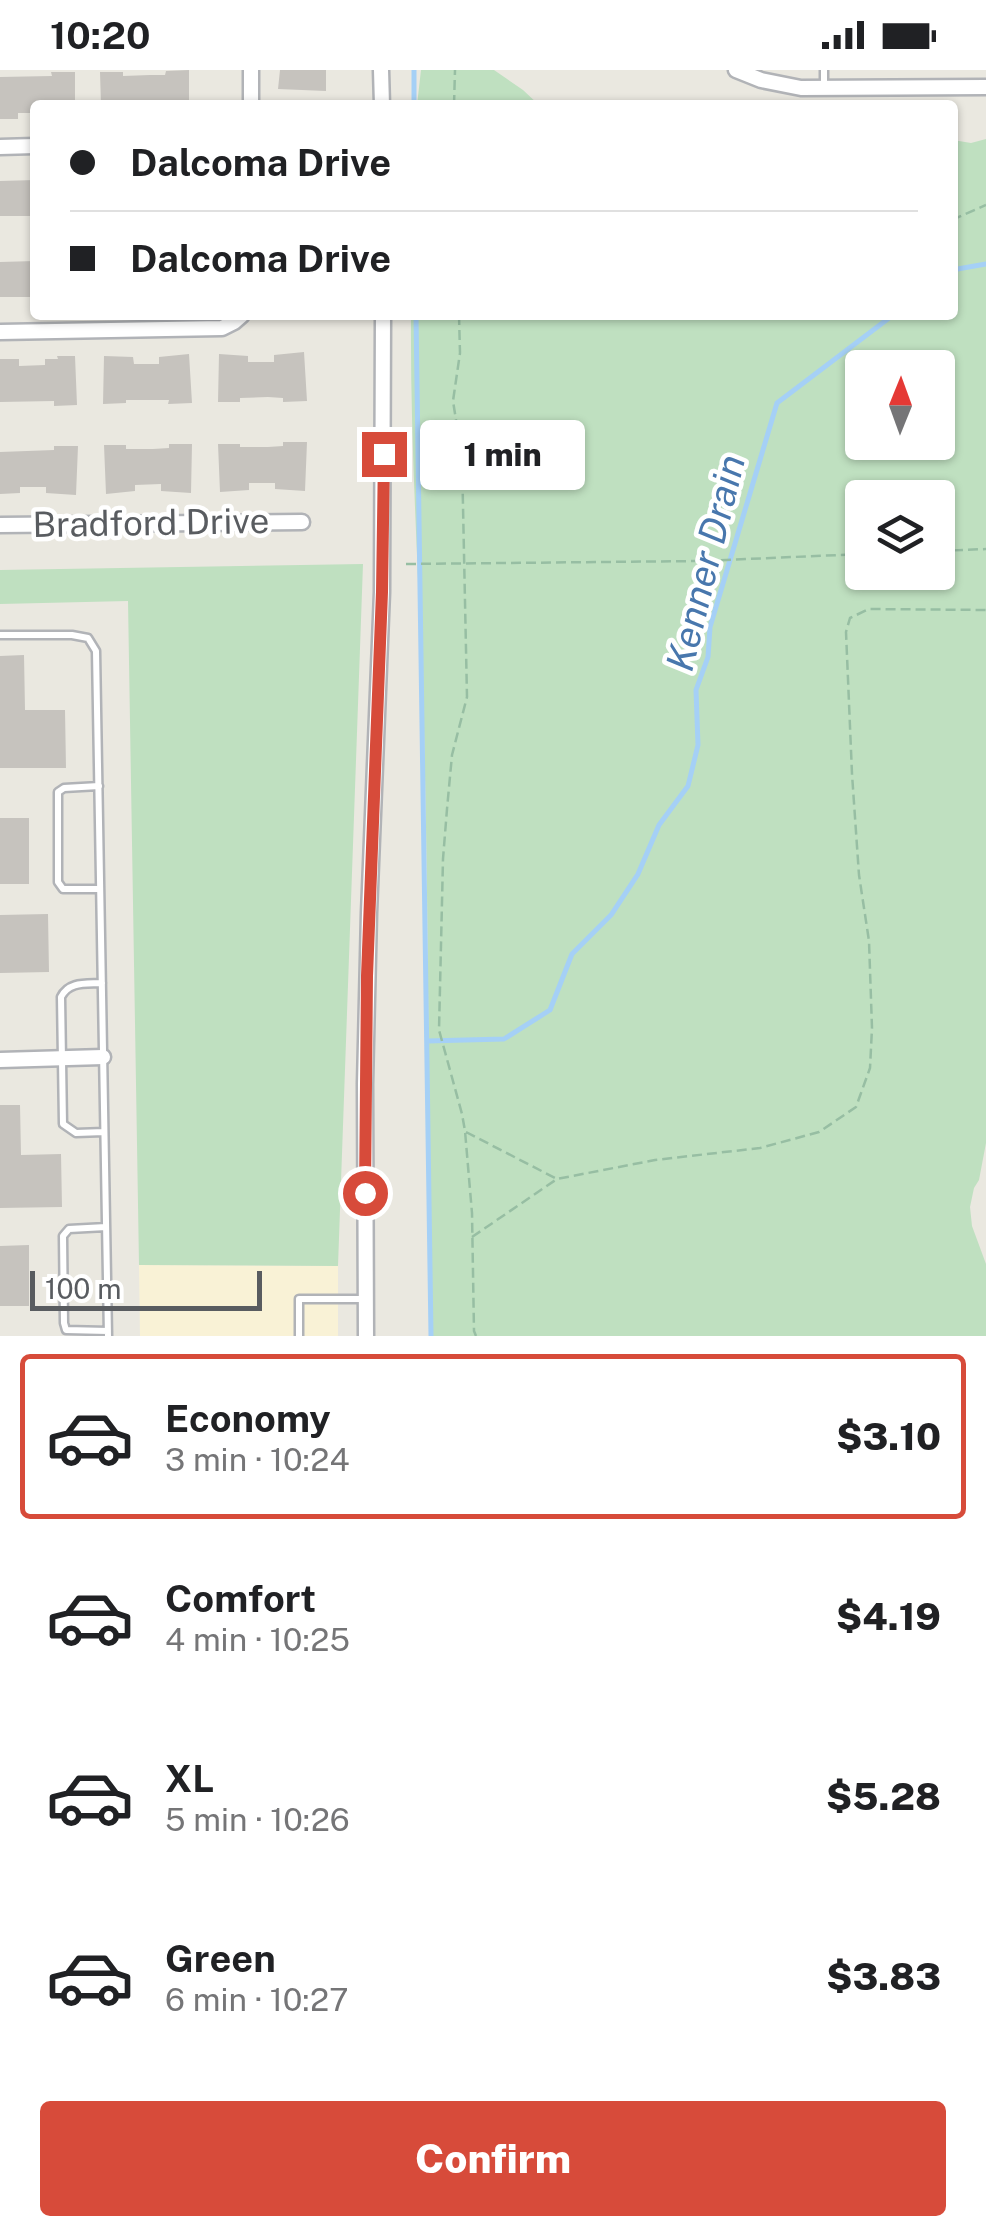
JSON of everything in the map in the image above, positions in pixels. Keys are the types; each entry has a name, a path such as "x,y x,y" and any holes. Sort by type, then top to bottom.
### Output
{"street":[{"path":"251,70 252,100"},
{"path":"381,70 382,100"},
{"path":"736,70 788,86 824,89 986,87"},
{"path":"0,147 30,146"},
{"path":"0,332 209,329 222,328 236,320"},
{"path":"366,1336 365,1069 382,592 383,320"},
{"name":"Bradford Drive","path":"0,525 302,522"},
{"path":"0,1060 103,1057"}],"lane":[{"path":"824,70 824,89"},
{"path":"0,635 72,635 88,638 96,652 108,1333 66,1330 63,1236 69,1229 106,1227"},
{"path":"98,786 64,788 58,792 58,882 63,889 100,889"},
{"path":"102,983 65,988 61,1058 63,1124 76,1133 104,1132"},
{"path":"299,1336 299,1299 366,1299"}],"path":[{"path":"454,100 455,70"},
{"path":"958,217 986,205"},
{"path":"459,320 460,353 453,401 462,458 467,697 452,755 447,809 439,1030 465,1132 476,1336"},
{"path":"955,551 986,550"},
{"path":"406,564 702,561 845,555"},
{"path":"472,1237 556,1179 655,1160 760,1148 819,1132 856,1107 870,1068 872,1028 869,941 859,875 852,774 846,632 850,618 869,609 986,610"},
{"path":"465,1132 556,1179"}],"shaded area":[{"path":"139,1265 338,1266 338,1336 140,1336"}],"green space":[{"path":"421,70 494,70 534,100 418,100"},
{"path":"986,139 986,1143 970,1207 972,1226 986,1264 986,1336 429,1336 426,807 411,320 958,320 958,141 971,143"},
{"path":"363,564 338,1266 139,1265 128,601 0,604 0,570"}],"building":[{"path":"189,70 189,100 101,100 100,72 123,72 123,76 165,75 166,71"},
{"path":"280,70 326,70 326,91 278,89"},
{"path":"51,72 75,72 75,100 30,100 30,113 18,113 18,119 0,119 0,77 52,76"},
{"path":"30,180 30,216 0,216 0,181"},
{"path":"30,261 30,297 0,297 0,262"},
{"path":"304,352 307,401 283,402 283,398 268,397 218,402 219,354 248,356 248,362 274,362 274,355"},
{"path":"189,354 192,403 126,400 103,404 104,356 133,357 134,364 159,364 159,357"},
{"path":"57,356 75,356 77,405 54,406 54,401 0,402 0,359 19,359 19,366 45,365 45,359 58,359"},
{"path":"283,442 307,442 305,491 275,489 275,483 249,483 249,490 220,492 218,444 268,447 283,446"},
{"path":"169,444 192,444 191,493 161,491 161,484 135,485 135,491 106,494 104,445 153,449 169,448"},
{"path":"54,446 78,446 76,495 46,493 46,487 20,487 20,493 0,494 0,452 54,450"},
{"path":"24,655 25,710 65,710 66,768 0,768 0,656"},
{"path":"0,818 29,818 29,884 0,884"},
{"path":"48,914 49,972 0,973 0,915"},
{"path":"0,1105 20,1105 21,1155 61,1154 62,1207 0,1208"},
{"path":"29,1245 29,1306 0,1306 0,1246"}],"waterway":[{"path":"414,70 414,100"},
{"name":"Kenner Drain","path":"958,269 986,264"},
{"path":"416,320 431,1336"},
{"name":"Kenner Drain","path":"427,1041 504,1039 550,1010 572,954 611,915 638,874 659,825 688,786 698,745 696,690 708,657 710,627 777,403 886,320"}],"route":[{"path":"365,1193 367,976 384,454"}]}
